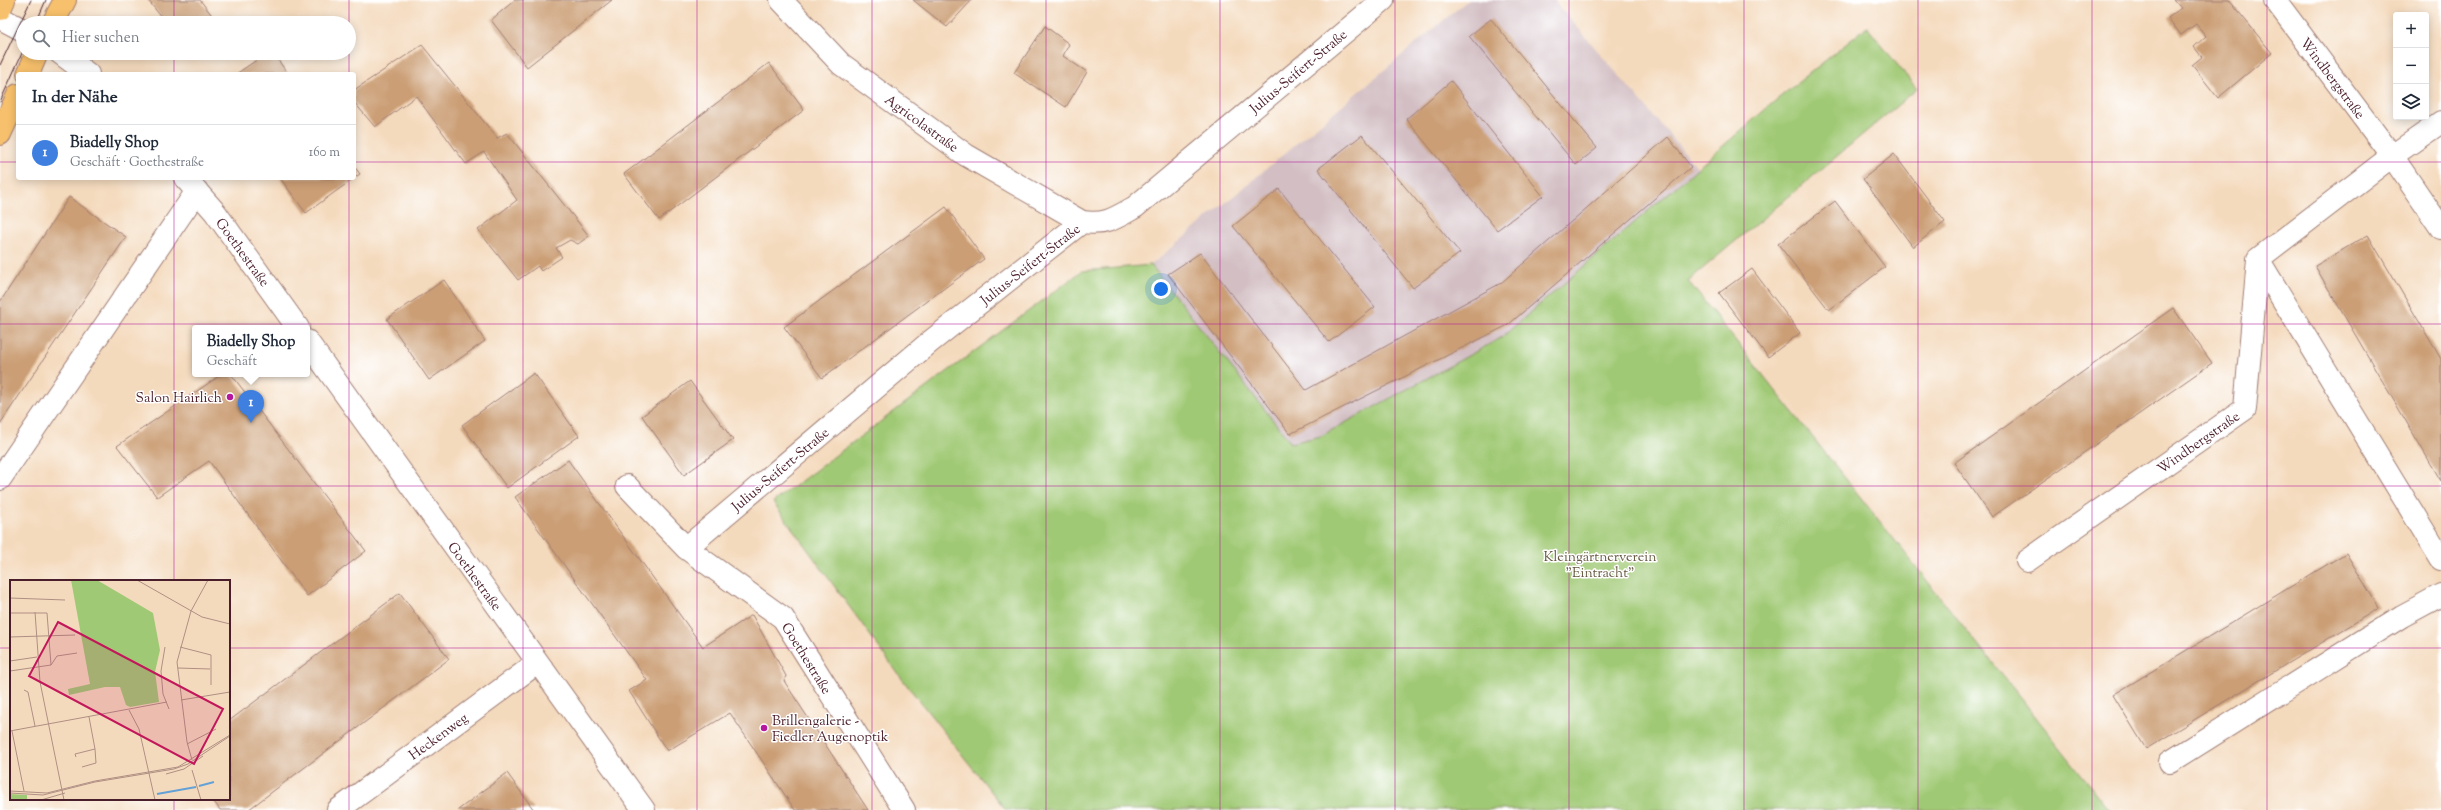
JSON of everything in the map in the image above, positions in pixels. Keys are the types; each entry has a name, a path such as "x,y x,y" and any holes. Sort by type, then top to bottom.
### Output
{"main road":[{"path":"0,8 4,0"},
{"path":"57,16 65,0"},
{"path":"29,72 34,60"},
{"path":"0,134 16,99"}],"street":[{"name":"Agricolastraße","path":"781,0 841,64 966,155 1082,222"},
{"name":"Julius-Seifert-Straße","path":"686,548 930,342 1082,222 1099,224 1113,220 1135,207 1383,0"},
{"name":"Windbergstraße","path":"2275,0 2392,156 2441,228"},
{"path":"0,18 16,26"},
{"path":"69,60 85,72"},
{"path":"2441,122 2392,156 2258,259 2441,559"},
{"path":"0,479 191,185"},
{"name":"Goethestraße","path":"191,185 215,212 296,325"},
{"name":"Windbergstraße","path":"2027,561 2245,409 2258,259"},
{"name":"Goethestraße","path":"310,345 644,810"},
{"name":"Goethestraße","path":"626,486 686,548 782,618 904,810"},
{"path":"2170,762 2402,616 2441,595"},
{"name":"Heckenweg","path":"338,810 537,663"}],"shaded area":[{"path":"1468,0 1554,0 1698,168 1501,338 1321,436 1291,443 1151,265"}],"green space":[{"name":"Kleingärtnerverein \"Eintracht\"","path":"1867,27 1917,89 1688,281 2110,810 1006,810 902,679 773,502 1082,271 1151,265 1291,443 1321,436 1501,338 1775,101"}],"building":[{"path":"148,0 200,0 213,16 161,16"},
{"path":"515,0 612,0 527,67 491,20"},
{"path":"913,0 972,0 947,27"},
{"path":"2174,0 2229,0 2272,53 2218,98 2192,65 2202,57 2194,47 2206,36 2196,24 2181,35 2168,18 2181,8"},
{"path":"1491,19 1597,148 1576,165 1469,36"},
{"path":"1045,26 1069,44 1063,56 1087,72 1066,107 1014,73"},
{"path":"422,45 497,138 507,133 589,236 578,244 570,240 556,248 562,257 541,271 538,266 518,280 478,230 517,200 484,152 466,164 416,96 375,127 356,104 356,89"},
{"path":"257,60 278,60 287,72 239,72"},
{"path":"769,63 804,110 659,220 624,174"},
{"path":"1451,81 1543,196 1497,230 1406,119"},
{"path":"1362,135 1460,253 1413,288 1318,169"},
{"path":"1668,137 1691,167 1508,325 1290,434 1168,274 1200,253 1306,390 1501,283"},
{"path":"1894,154 1945,222 1913,247 1863,179"},
{"path":"356,169 360,174 356,177"},
{"path":"281,180 352,180 306,213"},
{"path":"1279,189 1375,307 1329,342 1233,226"},
{"path":"69,197 126,237 0,424 0,302"},
{"path":"1835,201 1885,267 1829,310 1778,244"},
{"path":"946,207 984,259 822,378 784,327"},
{"path":"2368,235 2441,359 2441,481 2315,266"},
{"path":"1752,269 1800,333 1768,357 1719,293"},
{"path":"444,280 485,341 429,380 387,319"},
{"path":"2173,308 2212,363 1992,517 1954,463"},
{"path":"534,373 579,436 507,488 462,425"},
{"path":"218,377 233,377 366,551 307,596 209,461 157,497 117,446"},
{"path":"690,381 733,440 684,475 642,416"},
{"path":"568,460 703,647 752,615 786,676 784,681 868,810 795,810 730,713 667,751 629,691 647,680 515,497"},
{"path":"2346,553 2379,608 2146,749 2113,695"},
{"path":"400,593 449,659 248,810 220,810 213,800 230,800 230,720"},
{"path":"507,773 534,810 458,810"}],"tram line":[{"path":"23,16 31,0"},
{"path":"39,16 46,0"},
{"path":"0,65 16,31"},
{"path":"0,102 19,60"}],"place":[{"name":"Salon Hairlich","path":"230,397"},
{"name":"Biadelly Shop","path":"251,423"},
{"name":"Brillengalerie - Fiedler Augenoptik","path":"764,728"}]}
